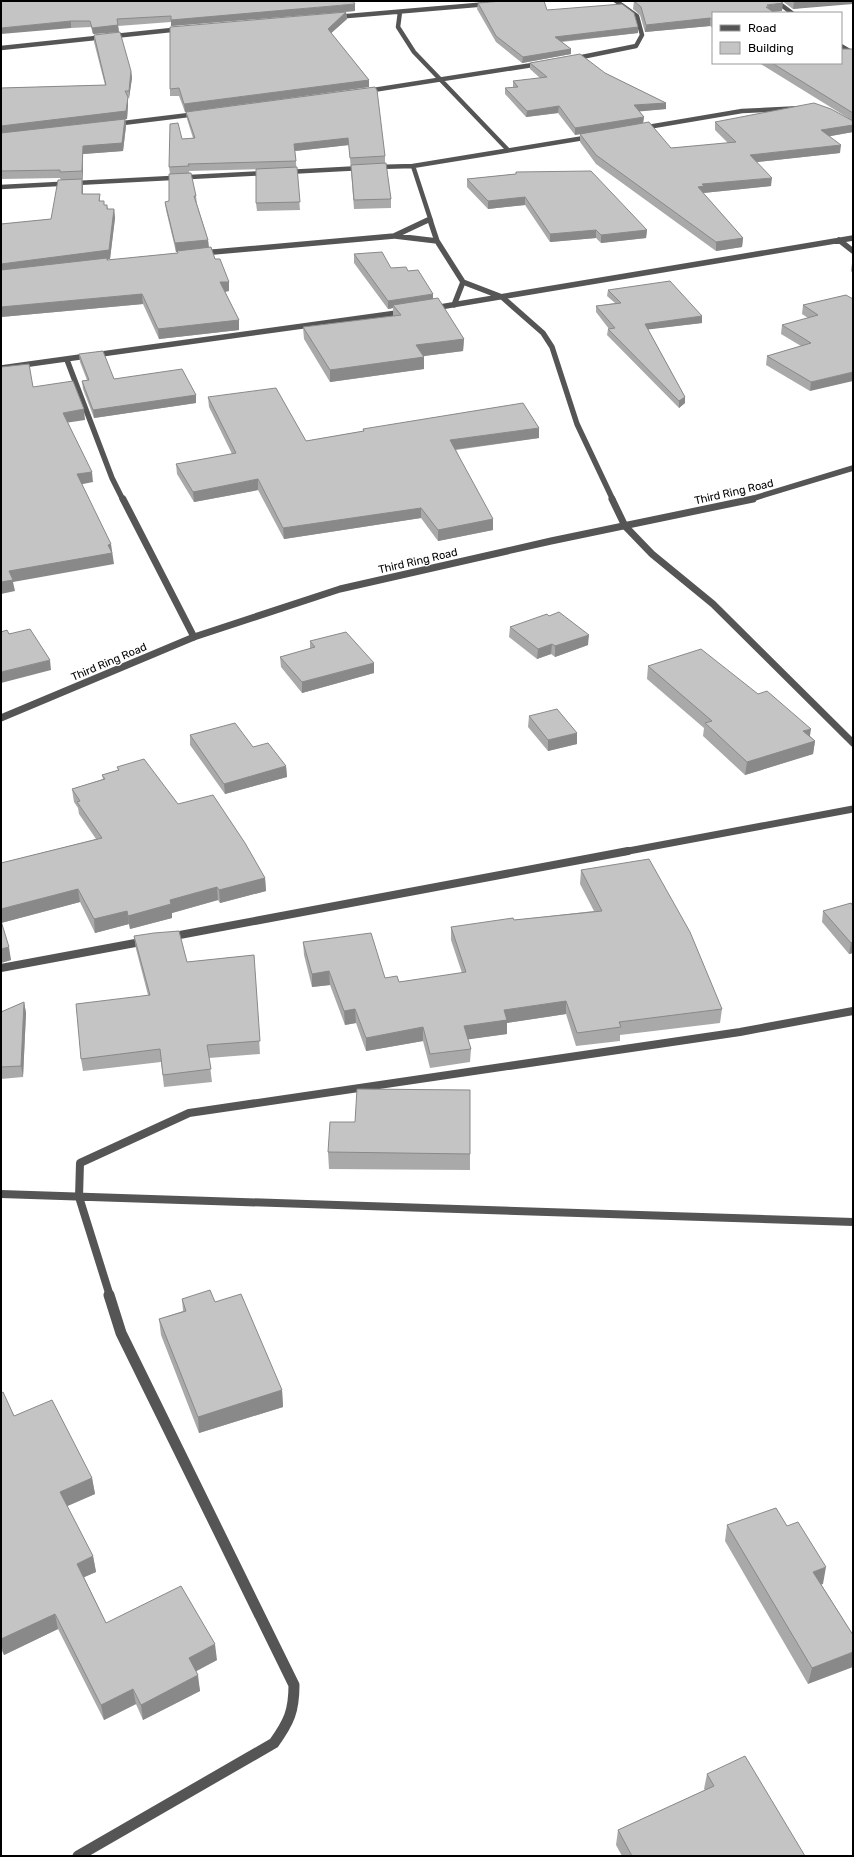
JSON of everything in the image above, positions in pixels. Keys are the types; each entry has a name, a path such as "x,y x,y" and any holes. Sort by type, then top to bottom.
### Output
{"street":[{"path":"458,1 461,7"},
{"path":"566,60 636,46 642,35 637,16 616,1"},
{"path":"776,1 791,12"},
{"path":"330,17 496,4"},
{"path":"400,12 398,27 414,52 508,150"},
{"path":"1,48 183,29"},
{"path":"842,47 852,52"},
{"path":"365,91 544,63"},
{"path":"638,128 745,110 787,107 809,108"},
{"path":"109,125 202,114"},
{"path":"373,168 413,166 600,135"},
{"path":"413,166 429,220 437,241 463,282 502,297 543,333 552,347 577,424 625,526 652,554 713,604 853,743"},
{"path":"278,173 365,168"},
{"path":"1,188 270,173"},
{"path":"394,236 429,220"},
{"path":"197,254 394,236 437,241"},
{"path":"430,308 853,238"},
{"path":"839,240 853,251"},
{"path":"454,305 463,282"},
{"path":"1,368 67,360 414,310"},
{"path":"67,360 112,478 194,637"},
{"name":"Third Ring Road","path":"1,718 194,637 340,589 551,540 758,498 853,468"},
{"path":"1,968 428,890 853,809"},
{"path":"78,1856 274,1743 292,1717 294,1704 294,1685 121,1333 79,1197 80,1163 189,1112 740,1032 853,1011"},
{"path":"1,1194 853,1222"}],"building":[{"path":"1,1 353,1 355,4 171,20 171,16 117,19 118,25 92,28 90,21 71,21 1,28"},
{"path":"502,1 544,1 547,10 622,4 634,13 638,27 555,37 571,49 523,57 496,36 478,3"},
{"path":"634,1 780,1 783,3 767,5 770,7 766,7 774,12 712,12 712,19 710,18 646,25 641,7"},
{"path":"346,12 328,29 369,80 184,104 179,88 170,89 170,27"},
{"path":"120,32 131,71 129,91 125,91 128,97 126,111 1,126 1,88 106,85 94,35"},
{"path":"842,49 853,49 853,113 774,64 842,64"},
{"path":"580,54 605,73 666,103 634,105 644,117 575,128 559,106 527,111 505,88 518,87 513,81 547,77 530,63"},
{"path":"375,87 377,90 385,156 350,158 348,138 294,144 296,161 188,164 189,166 169,167 170,124 178,123 182,139 195,138 186,112"},
{"path":"814,103 831,109 853,121 853,125 821,130 841,145 750,155 772,178 702,184 704,186 698,187 743,238 716,242 596,155 580,134 649,122 671,148 736,142 715,122"},
{"path":"125,119 122,143 83,146 82,171 1,171 1,133"},
{"path":"386,163 391,199 354,200 351,165"},
{"path":"297,167 300,202 256,203 256,169"},
{"path":"591,171 647,230 601,235 596,230 550,234 525,197 488,201 467,179 516,174 516,172"},
{"path":"191,173 196,196 194,196 208,240 175,243 165,202 169,201 169,174"},
{"path":"82,179 82,194 100,194 99,201 104,201 104,205 107,205 107,209 114,209 109,250 1,264 1,224 51,219 58,180"},
{"path":"211,247 215,259 220,259 229,282 220,282 239,320 158,329 142,294 1,307 1,270 107,258 107,260 178,253 177,251"},
{"path":"382,252 391,268 406,267 408,271 418,270 433,294 388,301 354,254"},
{"path":"670,281 702,316 645,324 685,397 679,401 608,329 615,328 596,306 621,303 608,290"},
{"path":"846,295 853,299 853,372 811,382 767,356 811,343 782,325 818,315 803,305"},
{"path":"438,298 464,339 416,345 424,357 330,370 303,327 401,315 393,305"},
{"path":"103,351 114,379 182,369 196,395 93,410 82,381 89,380 79,354"},
{"path":"29,364 33,387 73,381 84,409 63,413 92,472 77,474 111,544 108,545 112,553 9,571 13,580 1,582 1,367"},
{"path":"276,388 306,441 364,431 363,429 523,403 539,428 450,440 493,519 438,530 421,508 283,528 258,479 193,492 176,464 236,453 208,397"},
{"path":"559,612 589,635 555,646 552,644 538,649 510,627 547,614 549,616"},
{"path":"30,629 50,660 1,672 1,632 7,630 9,634"},
{"path":"346,632 374,663 302,682 280,657 315,647 310,641"},
{"path":"701,649 758,694 767,691 811,729 803,731 815,741 747,762 705,723 712,721 648,666"},
{"path":"557,709 577,733 548,740 529,716"},
{"path":"235,723 253,747 268,743 286,766 224,784 190,735"},
{"path":"144,759 178,804 213,795 245,843 265,878 219,890 217,887 170,900 171,904 128,916 127,911 94,919 78,889 1,909 1,863 102,838 77,802 80,801 72,789 105,779 102,775 119,770 117,767"},
{"path":"649,859 690,932 722,1009 619,1022 621,1027 577,1033 566,1001 504,1010 507,1020 464,1026 471,1049 430,1054 423,1027 366,1038 355,1009 344,1011 329,971 312,974 303,942 371,933 385,978 397,976 399,982 466,972 451,927 513,918 514,920 602,911 581,870"},
{"path":"851,903 853,906 853,942 851,943 823,911"},
{"path":"1,921 9,947 1,949"},
{"path":"179,931 187,962 254,955 260,1041 207,1045 211,1069 163,1075 160,1049 81,1059 76,1004 150,995 134,936"},
{"path":"24,1002 21,1066 1,1067 1,1012"},
{"path":"357,1089 470,1090 470,1154 328,1152 330,1122 355,1122"},
{"path":"210,1290 215,1302 241,1294 282,1390 198,1417 159,1319 186,1311 182,1299"},
{"path":"3,1392 14,1416 52,1400 92,1478 60,1492 93,1556 77,1564 106,1623 181,1586 215,1644 189,1658 198,1675 141,1705 133,1689 101,1705 55,1614 1,1639 1,1393"},
{"path":"776,1508 787,1526 798,1522 826,1567 813,1572 853,1635 853,1652 812,1668 727,1525"},
{"path":"745,1756 805,1856 632,1856 618,1830 714,1786 707,1774"}]}
